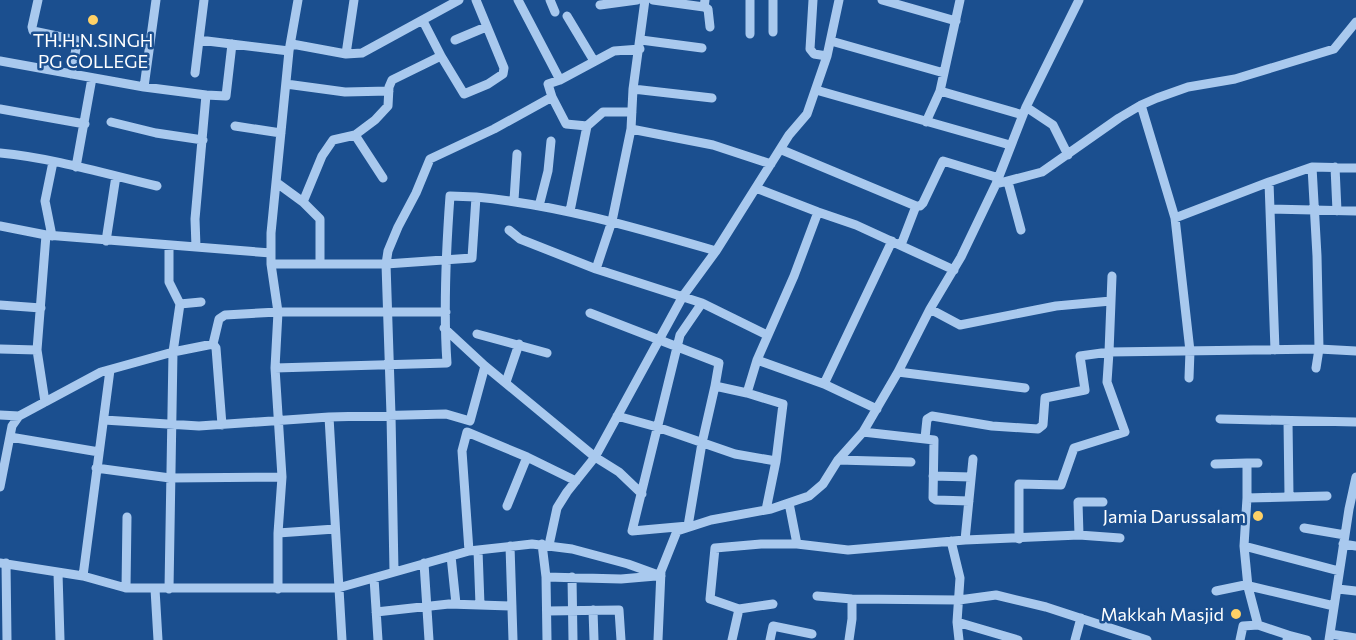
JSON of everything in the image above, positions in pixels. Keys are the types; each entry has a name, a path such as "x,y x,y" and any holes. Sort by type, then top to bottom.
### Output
{"street":[{"path":"38,0 33,31 76,40 71,74"},
{"path":"144,87 156,0"},
{"path":"195,73 204,0"},
{"path":"278,589 278,533 282,477 275,368 278,312 271,253 286,84 298,0"},
{"path":"346,54 354,0"},
{"path":"199,40 346,54 362,53 459,0"},
{"path":"423,21 441,56 465,94 501,76 504,68 476,0"},
{"path":"518,0 560,80"},
{"path":"550,0 555,12"},
{"path":"600,5 637,0"},
{"path":"596,269 612,221 631,129 633,89 645,0"},
{"path":"653,0 705,3 710,27"},
{"path":"750,0 750,34"},
{"path":"773,0 773,32"},
{"path":"813,0 810,49 814,54 827,56"},
{"path":"547,640 545,544 557,508 595,457 683,297 716,251 782,150 789,135 807,114 827,56 839,0"},
{"path":"882,0 956,21"},
{"path":"926,122 940,91 960,0"},
{"path":"702,303 680,335 632,531 688,526 766,510 809,496 823,484 838,460 863,432 878,409 930,309 954,270 1001,181 1010,145 1024,111 1079,0"},
{"path":"567,16 594,61"},
{"path":"782,150 920,206 943,161 1001,181 1042,172 1141,105 1188,87 1235,79 1334,48 1356,22"},
{"path":"455,40 486,27"},
{"path":"831,41 945,73"},
{"path":"0,61 144,87 226,96 232,44"},
{"path":"587,126 566,124 548,84 614,51 640,45 702,48"},
{"path":"303,201 322,156 333,140 355,135 375,120 388,106 389,84 392,80 441,56"},
{"path":"76,167 92,78"},
{"path":"286,84 345,92 389,91"},
{"path":"633,89 712,98"},
{"path":"816,90 1010,145"},
{"path":"940,91 1024,111 1053,125 1068,155"},
{"path":"196,247 195,219 206,95"},
{"path":"394,571 392,415 386,311 388,251 430,159 494,129 552,97"},
{"path":"1141,105 1175,218 1190,351 1190,378"},
{"path":"0,109 85,124"},
{"path":"570,212 587,126 603,112 632,112"},
{"path":"111,122 156,133 203,140"},
{"path":"235,126 281,133"},
{"path":"631,129 713,145 771,164"},
{"path":"355,135 383,178"},
{"path":"539,206 549,171 551,141"},
{"path":"0,153 53,162 157,186"},
{"path":"514,201 517,154"},
{"path":"45,402 37,350 49,236 45,201 53,162"},
{"path":"1175,218 1312,167 1356,168"},
{"path":"1312,167 1319,350 1316,368"},
{"path":"1335,167 1336,211"},
{"path":"106,241 116,176"},
{"path":"1001,181 1022,230"},
{"path":"1269,182 1275,350"},
{"path":"277,183 303,201 320,219 320,264"},
{"path":"756,188 856,225 954,270"},
{"path":"275,368 447,363 444,328 445,260 450,196 514,201 570,212 612,221 716,251"},
{"path":"271,264 386,264 472,258 476,197"},
{"path":"824,384 916,206"},
{"path":"1270,209 1356,211"},
{"path":"747,393 767,335 794,276 818,212"},
{"path":"0,226 49,236 271,253"},
{"path":"509,230 520,239 596,269 702,303 767,335"},
{"path":"169,245 169,282 180,304 173,352 169,589"},
{"path":"1019,539 1019,484 1061,485 1074,448 1125,432 1107,382 1112,276"},
{"path":"180,304 201,302"},
{"path":"930,309 960,325 1056,306 1111,302"},
{"path":"0,304 41,308"},
{"path":"222,425 216,348 213,344 219,319 225,315 278,312 446,312"},
{"path":"590,313 720,363 702,443 688,526"},
{"path":"444,328 485,366 595,457 619,472 642,494"},
{"path":"477,334 547,353"},
{"path":"0,488 12,426 20,416 101,372 173,352 213,344"},
{"path":"506,382 519,344"},
{"path":"0,349 37,350"},
{"path":"925,438 927,419 932,416 992,426 1038,429 1043,425 1046,398 1085,390 1080,356 1108,352 1356,351"},
{"path":"758,360 824,384 878,409"},
{"path":"104,420 199,426 329,417 446,414 470,421 485,366"},
{"path":"83,576 110,370"},
{"path":"898,372 1025,388"},
{"path":"715,386 783,404 776,461 766,510"},
{"path":"0,415 20,416"},
{"path":"617,416 735,454 776,461"},
{"path":"329,417 342,640"},
{"path":"1220,419 1356,422"},
{"path":"1288,421 1288,496"},
{"path":"480,605 462,451 467,432 576,481"},
{"path":"863,432 934,440 933,498 969,501"},
{"path":"10,437 99,452"},
{"path":"507,506 527,457"},
{"path":"965,540 973,459"},
{"path":"838,460 911,462"},
{"path":"1247,463 1244,546 1248,587 1258,625"},
{"path":"1215,464 1258,463"},
{"path":"96,468 170,478 282,477"},
{"path":"933,476 971,477"},
{"path":"1356,477 1329,637 1356,638"},
{"path":"1247,498 1327,496"},
{"path":"1079,535 1078,502 1103,502"},
{"path":"789,503 797,544"},
{"path":"126,588 127,517"},
{"path":"658,640 661,576 677,531 688,526"},
{"path":"1304,528 1356,546"},
{"path":"278,533 335,529"},
{"path":"772,603 739,609 710,599 715,548 797,544 848,550 965,540 1079,535 1120,538"},
{"path":"951,541 960,578 957,622 959,640"},
{"path":"7,640 3,563 83,576 126,588 338,588 473,551 545,544 628,564 661,576"},
{"path":"510,546 513,640"},
{"path":"1244,546 1339,571"},
{"path":"451,556 456,604"},
{"path":"424,563 429,640"},
{"path":"58,573 60,640"},
{"path":"546,577 621,579 661,576"},
{"path":"572,577 573,640"},
{"path":"374,578 378,640"},
{"path":"1216,591 1245,585 1334,606"},
{"path":"155,589 158,640"},
{"path":"1338,589 1356,591"},
{"path":"817,596 852,599 959,600 996,596 1081,618 1119,636 1147,640"},
{"path":"849,640 852,599"},
{"path":"376,612 456,604 512,606"},
{"path":"732,640 739,609"},
{"path":"593,610 594,640"},
{"path":"547,611 619,610 621,640"},
{"path":"1075,640 1081,618"},
{"path":"957,622 1015,639"},
{"path":"1240,640 1243,626 1258,625 1288,638 1307,640"},
{"path":"770,640 773,626 812,634"}],"place":[{"name":"TH.H.N.SINGH PG COLLEGE","path":"93,20"},
{"name":"Jamia Darussalam","path":"1258,516"},
{"name":"Makkah Masjid","path":"1236,614"}]}
